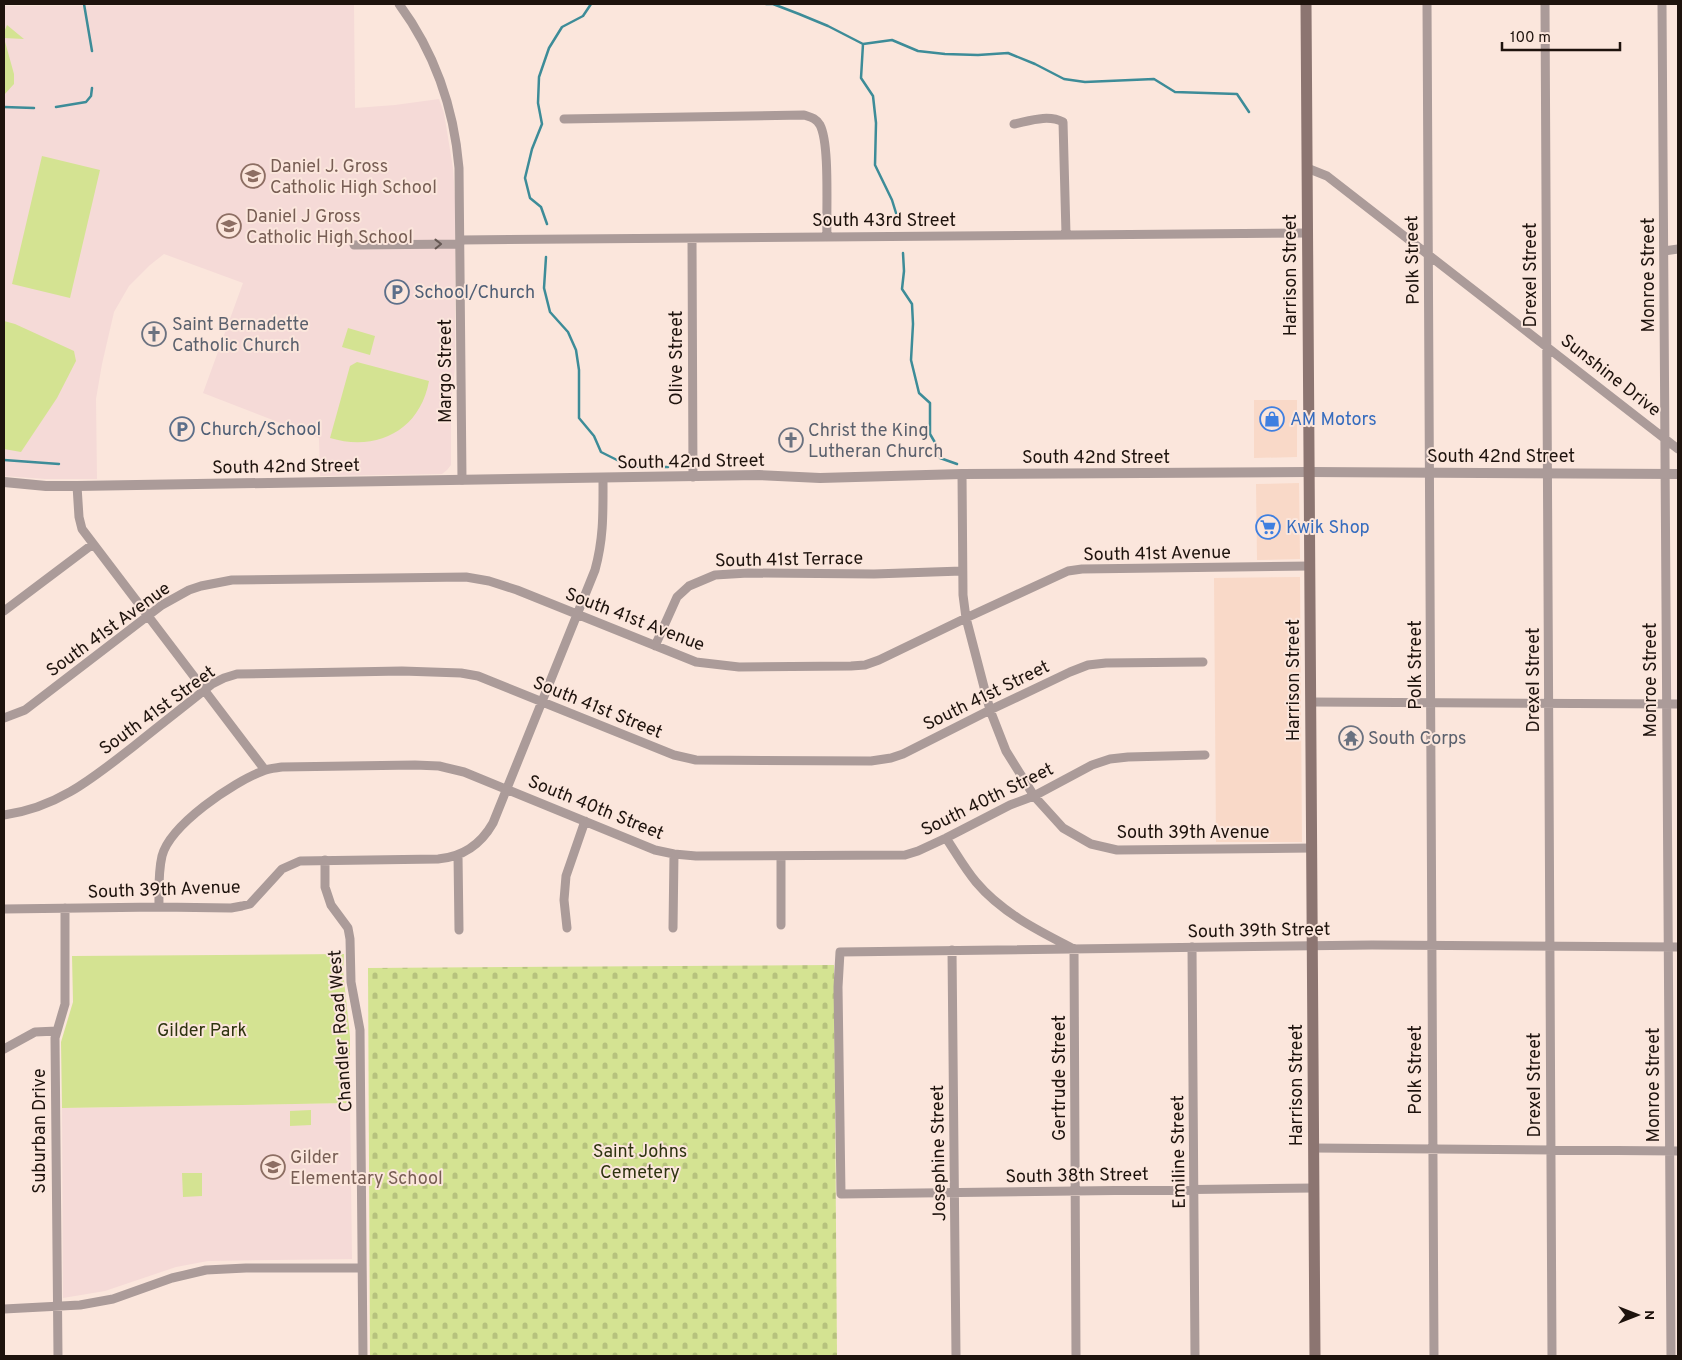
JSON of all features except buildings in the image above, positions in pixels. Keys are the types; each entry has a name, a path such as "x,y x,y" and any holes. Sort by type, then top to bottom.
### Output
{"main road":[{"name":"Harrison Street","path":"1306,4 1315,1356"}],"street":[{"name":"Margo Street","path":"399,4 413,23 430,54 445,91 457,144 459,168 462,480"},
{"name":"Polk Street","path":"1426,4 1434,1356"},
{"name":"Drexel Street","path":"1544,4 1552,1356"},
{"name":"Monroe Street","path":"1662,4 1668,947 1674,1150 1671,1356"},
{"path":"564,119 804,115 814,118 824,136 826,150 826,236"},
{"path":"1014,124 1056,118 1063,122 1066,234"},
{"name":"Sunshine Drive","path":"1307,168 1327,176 1678,449"},
{"name":"South 43rd Street","path":"354,245 826,236 1308,234"},
{"name":"Olive Street","path":"692,238 693,477"},
{"path":"1664,251 1678,249"},
{"name":"South 42nd Street","path":"4,482 46,486 77,486 759,475 820,478 962,474 1430,471 1678,474"},
{"name":"South 39th Avenue","path":"962,474 963,595 966,618 990,710 1006,750 1034,796 1063,828 1084,840 1104,848 1130,851 1312,848"},
{"path":"459,930 458,855 470,849 486,835 493,823 596,570 603,528 603,478"},
{"path":"77,486 79,517 82,529 264,770"},
{"path":"4,611 93,544"},
{"name":"South 41st Avenue","path":"4,718 25,710 162,605 189,590 232,580 458,577 489,581 696,662 717,666 739,667 851,666 879,660 1068,571 1082,569 1310,566"},
{"name":"South 41st Terrace","path":"655,646 677,597 689,586 715,575 741,573 874,574 962,571"},
{"name":"South 41st Street","path":"4,814 28,810 69,794 94,777 204,691 224,678 247,673 402,671 460,673 478,676 674,755 696,760 871,761 903,754 964,725 990,710 1088,665 1106,663 1204,662"},
{"path":"1311,702 1678,704"},
{"name":"South 40th Street","path":"159,907 158,883 162,856 170,839 197,812 239,782 264,770 282,767 440,766 464,772 506,788 655,850 674,854 696,856 905,855 946,838 1010,805 1034,796 1092,765 1110,759 1128,757 1205,755"},
{"path":"566,928 564,900 566,876 585,820"},
{"path":"946,838 978,884 1008,912 1035,929 1074,949"},
{"path":"673,928 674,854"},
{"name":"South 39th Avenue","path":"4,908 231,908 250,904 282,869 300,861 438,859 458,855"},
{"path":"781,856 781,925"},
{"name":"Chandler Road West","path":"325,860 325,887 328,896 331,904 348,928 351,982 360,1030 363,1356"},
{"name":"Suburban Drive","path":"58,1356 55,1038 65,1004 65,908"},
{"name":"South 39th Street","path":"841,1194 838,987 840,952 1312,946 1678,947"},
{"name":"Emiline Street","path":"1192,948 1195,1356"},
{"name":"Gertrude Street","path":"1074,949 1076,1356"},
{"name":"Josephine Street","path":"952,950 956,1356"},
{"path":"4,1049 35,1032 57,1031"},
{"path":"1314,1148 1674,1150"},
{"name":"South 38th Street","path":"841,1194 1314,1188"},
{"path":"4,1309 80,1305 113,1299 172,1278 206,1270 362,1268"}],"shaded area":[{"name":"Daniel J Gross Catholic High School","path":"354,5 355,108 439,99 444,113 453,168 455,197 455,368 451,402 451,465 442,474 320,476 319,438 203,393 243,283 164,254 129,286 114,312 96,399 97,479 45,479 4,476 4,6"},
{"path":"1254,400 1297,400 1297,457 1254,458"},
{"name":"Kwik Shop","path":"1299,483 1300,559 1257,560 1256,484"},
{"path":"1300,577 1302,842 1216,842 1214,578"},
{"path":"350,1103 352,1259 208,1261 176,1267 105,1291 63,1298 62,1108"}],"green space":[{"path":"7,25 24,39 4,38"},
{"path":"4,38 14,74 14,84 4,95"},
{"path":"42,156 100,170 70,298 12,284"},
{"path":"4,321 15,324 74,351 76,361 57,398 21,452 4,449"},
{"path":"348,328 375,336 370,355 342,347"},
{"path":"357,362 429,381 424,398 416,413 406,425 393,434 364,442 347,442 330,438 350,366"},
{"name":"Gilder Park","path":"344,954 343,970 350,1037 350,1103 62,1108 61,1042 73,1002 72,956"},
{"name":"Saint Johns Cemetery","path":"834,965 837,1356 370,1356 368,968"},
{"path":"311,1110 311,1125 290,1126 290,1111"},
{"path":"182,1173 202,1173 202,1196 183,1197"}],"waterway":[{"path":"84,4 92,51"},
{"path":"547,224 541,207 530,198 525,178 532,149 542,124 538,103 539,77 549,48 562,27 583,16 591,4"},
{"path":"766,4 773,4 799,14 863,44 892,40 918,51 978,55 1008,53 1064,79 1085,82 1154,79 1175,92 1237,94 1249,112"},
{"path":"863,44 861,78 873,96 876,123 875,165 892,200 900,226"},
{"path":"56,107 86,102 91,96 92,88"},
{"path":"4,107 34,108"},
{"path":"903,253 902,289 912,304 911,360 919,393 930,403 930,434 937,446 940,458 957,464"},
{"path":"546,257 544,288 550,312 568,332 576,350 579,370 579,418 594,436 601,452 621,462 639,467 668,467"},
{"path":"4,460 59,464"}],"place":[{"name":"Daniel J. Gross Catholic High School","path":"253,176"},
{"name":"Daniel J Gross Catholic High School","path":"229,226"},
{"name":"School/Church","path":"397,292"},
{"name":"Saint Bernadette Catholic Church","path":"154,334"},
{"name":"AM Motors","path":"1272,419"},
{"name":"Church/School","path":"182,429"},
{"name":"Christ the King Lutheran Church","path":"791,440"},
{"name":"Kwik Shop","path":"1268,527"},
{"name":"South Corps","path":"1351,738"},
{"name":"Gilder Elementary School","path":"273,1167"}]}
